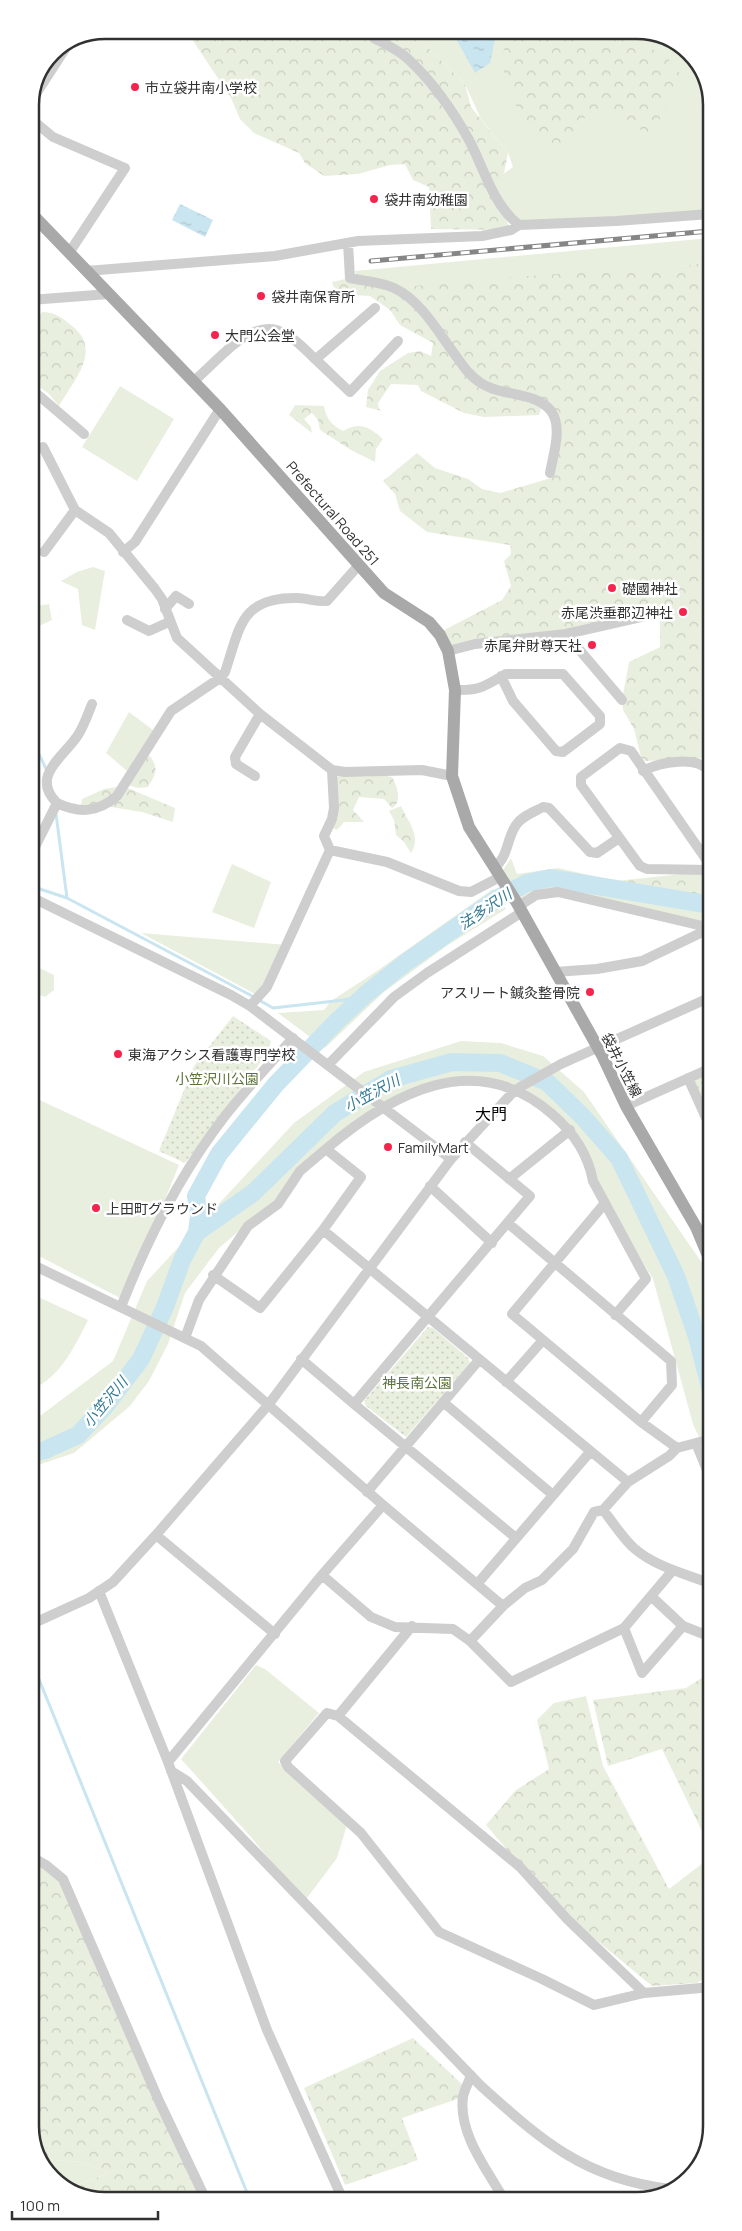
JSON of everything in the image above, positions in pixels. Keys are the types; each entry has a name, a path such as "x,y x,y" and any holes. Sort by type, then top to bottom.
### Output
{"main road":[{"name":"Prefectural Road 251","path":"39,221 220,410 384,593 428,622 440,635 448,650 455,690 452,776 469,827 499,876"},
{"name":"袋井小笠線","path":"499,876 519,907 626,1106 696,1227 703,1243"}],"street":[{"path":"376,39 405,57 426,78 469,140 494,194 512,219 519,225"},
{"path":"46,77 59,57"},
{"path":"39,125 53,137 125,168 69,253"},
{"path":"86,271 275,256 348,243 482,236 511,230 519,225 616,222 703,215"},
{"path":"348,243 350,278 394,288 418,305 467,370 480,383 496,391 537,400 550,409 556,419 556,439 550,474"},
{"path":"39,299 109,294"},
{"path":"316,359 375,308"},
{"path":"193,382 234,344 255,332 268,328 279,330 292,336 350,392 398,341"},
{"path":"39,396 84,434"},
{"path":"123,552 135,542 220,410"},
{"path":"44,447 75,510 109,533 154,589 177,638 260,714 332,770 345,772 422,770 452,776"},
{"path":"44,552 75,510"},
{"path":"92,704 78,735 50,770 46,780 49,794 57,803 68,808 86,811 107,805 117,796 171,711 220,678 225,672 242,620 249,611 264,603 283,598 327,601 358,566"},
{"path":"165,609 176,596 189,604"},
{"path":"448,650 475,644 566,634 654,614"},
{"path":"127,620 149,631 169,622"},
{"path":"566,634 622,700"},
{"path":"455,690 475,691 502,676 506,674 563,674 600,716 600,724 562,752 556,750 513,701 502,676"},
{"path":"256,776 236,764 235,757 260,714"},
{"path":"703,855 631,751 620,748 581,777 581,785 640,866 647,869 703,870"},
{"path":"643,771 657,763 696,762 703,767"},
{"path":"250,1006 267,987 330,850 324,836 332,819 334,808 332,770"},
{"path":"39,839 57,803"},
{"path":"330,850 387,862 459,891 471,892 499,876 510,838 517,824 524,817 543,807 549,808 590,852 598,853 619,838"},
{"path":"324,1062 394,997 536,894 558,892 703,926"},
{"path":"39,901 250,1006 450,1159"},
{"path":"555,972 598,969 642,961 703,931"},
{"path":"39,1621 68,1609 113,1582 156,1535 269,1404 450,1159 517,1089 561,1064 703,1001"},
{"path":"123,1308 158,1222 198,1154 225,1116 295,1040"},
{"path":"626,1106 703,1071"},
{"path":"688,1078 703,1112"},
{"path":"185,1338 199,1300 214,1275 248,1226 278,1204 300,1171 380,1106 411,1093 440,1084 467,1080 490,1082 517,1089 545,1108 570,1130 605,1203 646,1279 615,1315"},
{"path":"509,1180 570,1130"},
{"path":"354,1404 428,1319 530,1196 465,1142"},
{"path":"214,1275 260,1308 323,1230 361,1177 326,1149"},
{"path":"430,1186 492,1242"},
{"path":"605,1203 512,1314 641,1422 677,1448"},
{"path":"508,1224 671,1361 672,1386 641,1422"},
{"path":"323,1230 369,1267 428,1319 628,1482"},
{"path":"39,1267 201,1346 367,1492 478,1583 503,1606"},
{"path":"506,1382 543,1340"},
{"path":"301,1359 516,1538"},
{"path":"367,1492 479,1360"},
{"path":"443,1402 553,1495"},
{"path":"470,1641 503,1606 525,1588 542,1580 573,1549 594,1512 603,1510 628,1482 669,1456 677,1448 703,1441"},
{"path":"698,1443 703,1457"},
{"path":"478,1583 590,1452"},
{"path":"170,1766 322,1575 383,1505"},
{"path":"603,1510 634,1549 672,1570 703,1581"},
{"path":"156,1535 274,1634"},
{"path":"322,1575 371,1617 395,1626 453,1629 470,1641 511,1682 624,1628 652,1597 672,1570"},
{"path":"99,1591 170,1766 267,2030 339,2192"},
{"path":"652,1597 683,1626 703,1634"},
{"path":"338,1716 412,1626"},
{"path":"624,1628 642,1673 683,1626"},
{"path":"644,1994 567,1919 520,1867 338,1716 331,1712 327,1713 285,1760 288,1767 361,1833 438,1932 542,1979 594,2005 644,1994 703,1989"},
{"path":"170,1766 187,1781 471,2075 524,2125 554,2149 611,2176 640,2186 659,2188"},
{"path":"39,1861 62,1879 159,2101 202,2192"},
{"path":"471,2075 463,2097 464,2122 471,2140 500,2192"}],"green space":[{"path":"192,39 419,39 465,84 471,107 508,153 504,173 494,194 511,230 431,229 429,187 413,180 405,164 390,165 358,174 324,176 305,163 299,153 254,133 240,119 231,98"},
{"path":"419,39 641,39 654,41 674,50 692,68 703,97 703,214 519,225 489,184 513,167 508,153 481,119 465,84"},
{"path":"508,39 576,39 587,49 620,39 630,39 666,56 681,75 670,94 652,138 621,115 593,108 553,156 514,103 500,60"},
{"path":"703,239 703,263 693,265 394,288 358,279 355,271"},
{"path":"703,263 703,758 645,761 641,757 634,729 623,710 622,700 629,662 660,647 660,614 566,634 446,647 444,630 502,600 511,586 504,561 511,554 510,545 427,532 400,511 395,494 383,481 417,453 435,468 468,479 482,489 500,493 551,478 556,419 538,403 541,409 539,415 484,417 464,413 421,391 418,385 391,384 378,403 379,409 382,411 366,407 368,390 380,371 408,353 420,351 431,356 433,343 400,325 390,310 370,296 336,294 332,282 350,278 394,288 495,278 693,265"},
{"path":"42,312 47,312 58,316 81,335 85,345 83,365 59,406 48,393 39,387 39,316"},
{"path":"120,386 174,419 137,481 82,447"},
{"path":"295,405 324,406 330,421 343,431 359,426 373,431 383,439 376,449 375,462 351,450 320,430 318,420 312,413 304,419 311,427 312,433 289,415"},
{"path":"93,567 105,571 95,630 82,625 78,589 61,581 77,572"},
{"path":"49,604 52,620 39,626 39,606"},
{"path":"129,712 157,733 127,771 106,753"},
{"path":"150,756 155,764 155,772 148,787 138,788 120,783 128,769 135,762"},
{"path":"378,774 392,777 398,794 395,805 392,808 384,799 359,797 353,810 364,822 344,822 337,830 331,827 333,779 344,775 373,776"},
{"path":"123,786 175,808 173,822 142,812 105,806 80,811 82,799 104,789"},
{"path":"401,806 415,835 414,847 411,853 404,842 396,835 394,820 389,811"},
{"path":"511,858 517,874 558,868 620,882 703,896 703,924 558,892 519,906 503,870"},
{"path":"232,864 271,882 254,928 212,912"},
{"path":"703,872 703,896 616,881"},
{"path":"493,889 506,909 448,945 384,992 325,1048 278,1013 324,1010 331,1001"},
{"path":"141,933 287,945 259,996"},
{"path":"39,968 54,975 54,990 45,997 39,995"},
{"name":"小笠沢川公園","path":"233,1016 271,1041 268,1052 185,1163 159,1151 194,1066"},
{"path":"461,1041 501,1043 543,1056 584,1092 703,1264 703,1446 693,1424 653,1279 592,1178 565,1120 507,1084 476,1081 424,1089 353,1127 302,1170 274,1201 219,1248 185,1293 168,1344 149,1381 130,1406 74,1453 39,1465 39,1417 113,1361 147,1281 294,1123 364,1072"},
{"path":"703,1076 703,1102 694,1083 695,1079"},
{"name":"上田町グラウンド","path":"39,1100 179,1165 124,1300 39,1256"},
{"path":"39,1297 88,1320 66,1360 39,1386"},
{"name":"神長南公園","path":"428,1327 433,1328 468,1358 470,1363 406,1437 366,1406 364,1401"},
{"path":"256,1665 265,1669 319,1713 278,1762 347,1825 337,1858 304,1902 251,1837 181,1759"},
{"path":"703,1677 703,1833 662,1749 608,1766 593,1700 686,1688"},
{"path":"586,1696 603,1766 669,1889 703,1863 703,1979 697,1983 652,1986 554,1905 486,1825 516,1790 549,1769 537,1720 554,1703"},
{"path":"39,1862 63,1879 202,2192 92,2191 77,2185 109,2173 82,2162 48,2160 39,2134"},
{"path":"413,2038 466,2088 463,2097 402,2118 418,2160 345,2185 304,2088"},
{"path":"48,2160 82,2162 109,2173 77,2185 65,2179 55,2170"}],"water":[{"path":"456,39 495,39 490,63 475,73"},
{"path":"180,204 213,220 205,237 172,220"}],"waterway":[{"path":"39,754 47,771"},
{"path":"56,814 67,898"},
{"name":"法多沢川","path":"197,1232 199,1216 196,1196 219,1154 276,1084 366,994 405,963 498,898 527,883 550,878 703,904"},
{"path":"39,889 67,898 254,997"},
{"path":"259,1000 273,1008 344,1000 366,994"},
{"name":"小笠沢川","path":"39,1451 78,1435 106,1405 141,1359 165,1307 182,1260 197,1232 253,1193 335,1113 391,1079 452,1062 500,1063 547,1082 583,1117 619,1158 676,1276 703,1360"},
{"path":"39,1679 247,2192"}],"railway":[{"path":"371,261 703,232"}],"place":[{"name":"市立袋井南小学校","path":"135,87"},
{"name":"袋井南幼稚園","path":"374,199"},
{"name":"袋井南保育所","path":"261,296"},
{"name":"大門公会堂","path":"215,335"},
{"name":"礎國神社","path":"612,588"},
{"name":"赤尾渋垂郡辺神社","path":"683,612"},
{"name":"赤尾弁財尊天社","path":"592,645"},
{"name":"アスリート鍼灸整骨院","path":"590,992"},
{"name":"東海アクシス看護専門学校","path":"118,1054"},
{"name":"FamilyMart","path":"388,1147"},
{"name":"上田町グラウンド","path":"96,1208"}],"district":[{"name":"大門","path":"491,1114"}]}
